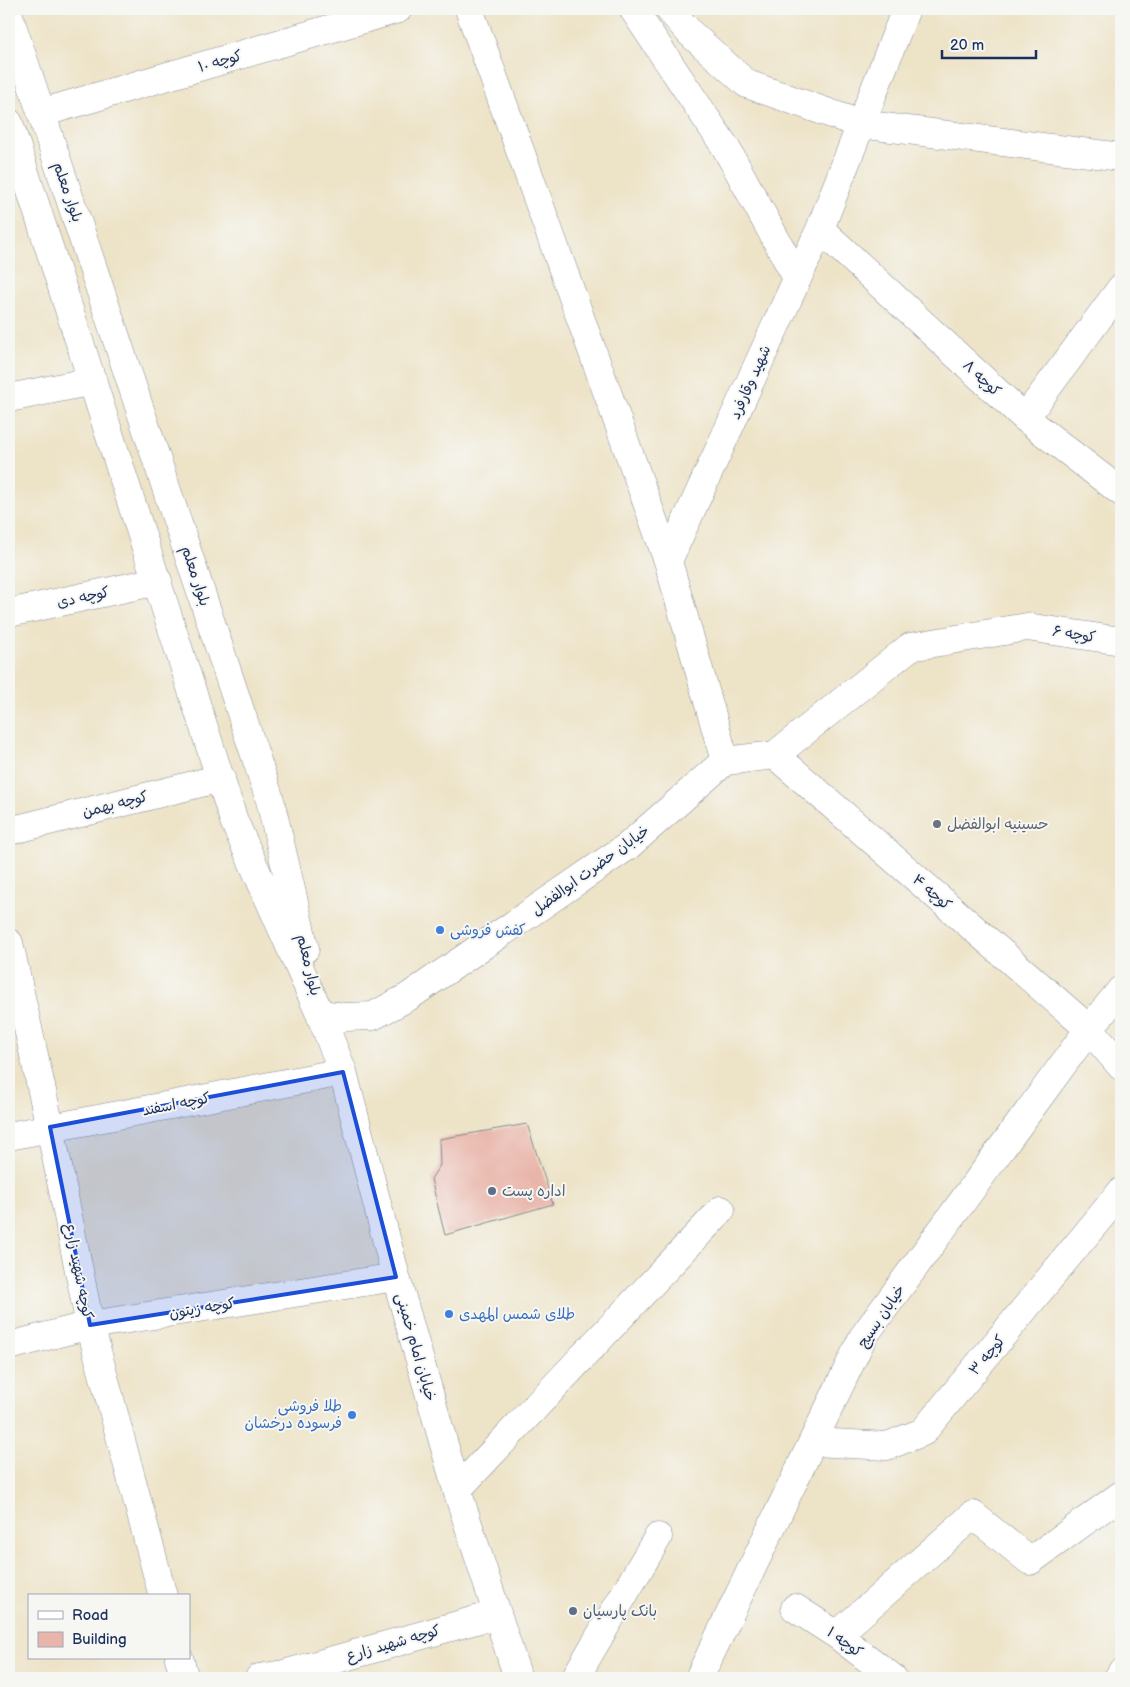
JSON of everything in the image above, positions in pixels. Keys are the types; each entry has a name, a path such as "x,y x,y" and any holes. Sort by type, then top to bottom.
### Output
{"street":[{"name":"کوچه ۱۰","path":"41,113 398,9"},
{"path":"468,9 668,561 725,761 775,755"},
{"path":"633,9 726,148 797,278"},
{"path":"669,9 690,33 747,84 860,124 1121,157"},
{"name":"شهید وقارفرد","path":"668,561 820,229 906,9"},
{"name":"بلوار معلم","path":"9,16 270,800 320,1014"},
{"name":"بلوار معلم","path":"9,123 18,183 93,381 234,821 320,1014"},
{"name":"کوچه ۸","path":"820,229 1025,418 1121,492"},
{"path":"1025,418 1121,288"},
{"path":"9,398 93,381"},
{"name":"کوچه دی","path":"9,613 158,581"},
{"name":"کوچه ۶","path":"775,755 910,647 1027,627 1121,641"},
{"name":"کوچه ۴","path":"775,755 1089,1029 1121,1066"},
{"name":"خیابان حضرت ابوالفضل","path":"320,1014 345,1017 373,1016 408,997 628,846 725,761"},
{"name":"کوچه بهمن","path":"9,830 221,778"},
{"name":"کوچه شهید زارع","path":"9,943 50,1127 90,1325 162,1594"},
{"name":"خیابان بسیج","path":"700,1678 815,1442 863,1337 1089,1029 1121,990"},
{"name":"خیابان امام خمینی","path":"320,1014 343,1072 396,1277 457,1490 518,1678"},
{"name":"کوچه اسفند","path":"9,1136 343,1072"},
{"name":"کوچه ۳","path":"815,1442 887,1446 923,1432 1121,1192"},
{"path":"457,1490 721,1210"},
{"name":"کوچه زیتون","path":"9,1346 90,1325 396,1277"},
{"path":"837,1635 974,1515 1030,1561 1121,1495"},
{"path":"575,1678 658,1537"},
{"name":"کوچه ۱","path":"796,1608 837,1635 893,1678"},
{"name":"کوچه شهید زارع","path":"276,1677 497,1614"},
{"path":"180,1660 185,1678"},
{"path":"1118,1678 1121,1673"}],"highlighted area":[{"path":"343,1072 396,1277 90,1325 50,1127"}],"building":[{"name":"اداره پست","path":"527,1124 553,1204 445,1235 431,1179 440,1165 439,1139"}],"place":[{"name":"حسینیه ابوالفضل","path":"937,824"},
{"name":"کفش فروشی","path":"440,930"},
{"name":"اداره پست","path":"492,1191"},
{"name":"طلای شمس المهدی","path":"449,1314"},
{"name":"طلا فروشی فرسوده درخشان","path":"352,1415"},
{"name":"بانک پارسیان","path":"573,1611"}]}
